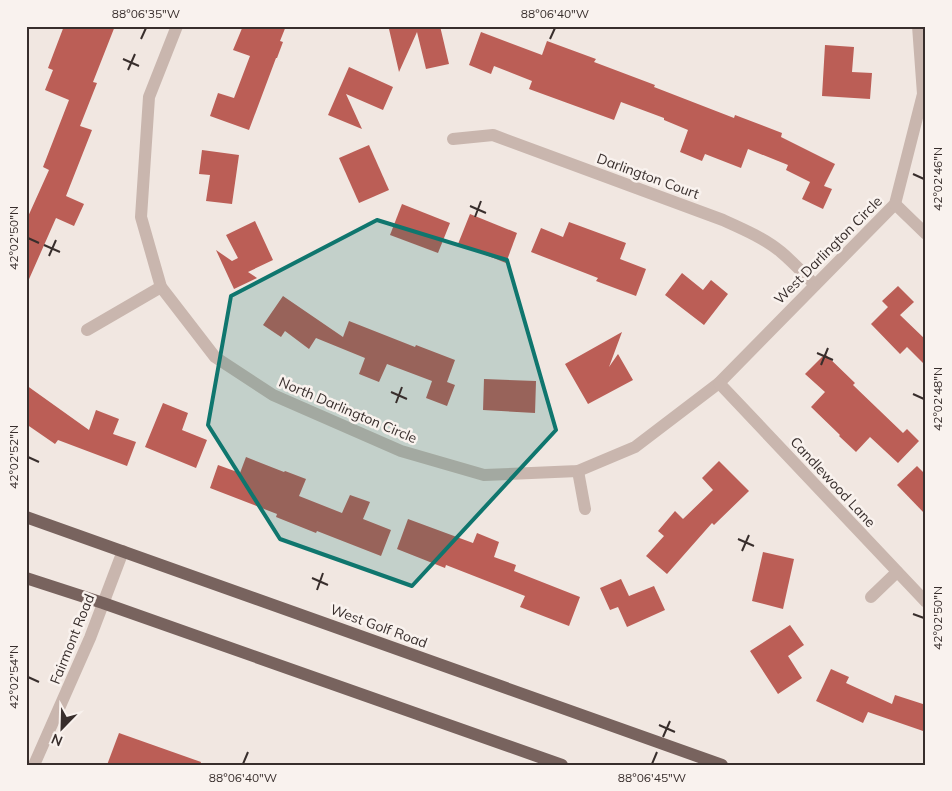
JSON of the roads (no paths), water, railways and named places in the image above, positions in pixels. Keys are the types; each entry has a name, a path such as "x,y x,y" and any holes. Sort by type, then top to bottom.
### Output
{"main road":[{"name":"West Golf Road","path":"26,516 722,765"},
{"path":"26,578 103,603 562,765"}],"street":[{"name":"North Darlington Circle","path":"176,26 149,98 141,217 161,288 215,357 273,395 401,451 484,475 578,471 635,447 719,383"},
{"name":"West Darlington Circle","path":"719,383 896,204 924,94 918,26"},
{"name":"Darlington Court","path":"453,139 493,135 723,220 764,240 780,252 815,285"},
{"path":"896,204 926,234"},
{"path":"88,330 161,288"},
{"name":"Candlewood Lane","path":"719,383 926,602"},
{"path":"578,471 585,509"},
{"name":"Fairmont Road","path":"34,765 90,638 123,551"},
{"path":"871,598 897,572"}]}
